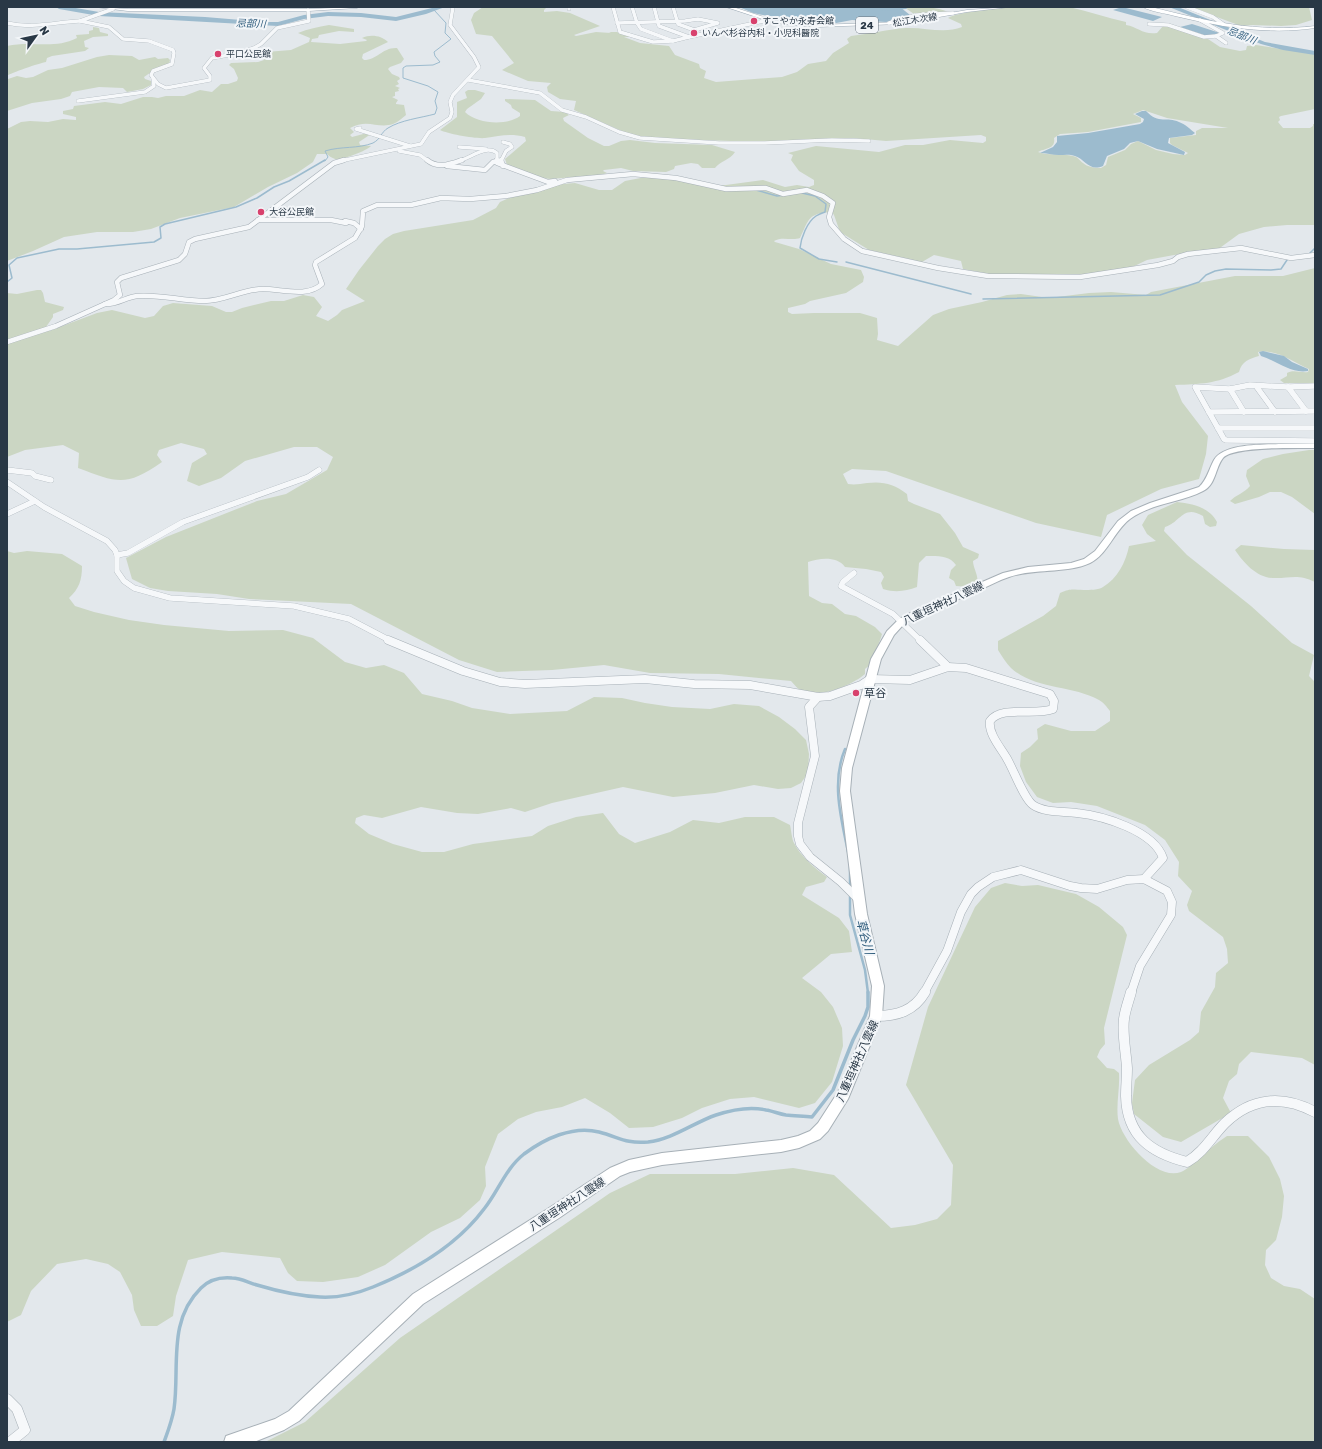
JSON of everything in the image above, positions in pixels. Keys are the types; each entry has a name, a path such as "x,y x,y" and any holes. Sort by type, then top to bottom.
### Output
{"main road":[{"path":"97,7 113,9 262,8 309,14 358,7"},
{"name":"松江木次線","path":"728,7 769,20 807,26 912,22 953,13 1008,7"},
{"path":"1145,7 1221,24 1265,29 1315,27"},
{"name":"八重垣神社八雲線","path":"232,1442 279,1425 294,1416 418,1299 554,1214 615,1172 643,1162 781,1146 799,1142 815,1135 832,1114 843,1095 876,1016 878,986 853,894 845,791 847,768 876,659 885,641 895,627 901,622 1006,575 1022,570 1077,564 1088,560 1103,546 1117,527 1129,515 1204,488 1222,455 1234,449 1315,446"}],"street":[{"path":"7,342 56,326 114,300 120,295 117,282 124,277 179,260 185,254 189,242 195,239 249,227 334,163 348,158 412,147 423,143 429,132 450,118 452,112 451,99 477,69 478,64 450,25 453,7"},
{"path":"613,7 620,32 647,42 664,43 704,33 769,20"},
{"path":"632,7 641,30 673,41"},
{"path":"654,7 657,22 660,27 689,37"},
{"path":"673,7 676,22 680,25 704,33"},
{"path":"1187,7 1213,17 1221,24"},
{"path":"80,21 113,9"},
{"path":"889,23 917,15 953,13"},
{"path":"153,78 158,84 170,88 210,80 210,76 204,68 212,58 247,51 261,44 277,28 309,21 309,14"},
{"path":"617,23 676,22 698,19 718,23 694,30"},
{"path":"1149,24 1168,25 1205,37 1224,34 1202,20"},
{"path":"7,23 21,25 80,21 109,27 123,39 149,41 172,50 174,53 172,64 154,71 151,75 154,86 145,92 78,101"},
{"path":"1216,36 1226,43"},
{"path":"468,80 540,93 562,110 586,117 625,134 640,138 719,143 841,140 869,141"},
{"path":"360,128 356,129 382,136 412,147"},
{"path":"503,142 510,144 512,147 506,151 501,160 503,166"},
{"path":"481,144 480,146 490,148 497,152 497,161"},
{"path":"459,147 495,151"},
{"path":"445,165 470,158 486,149"},
{"path":"395,150 420,155 434,164 485,170 493,162 497,161"},
{"path":"497,161 503,166 548,182"},
{"path":"526,192 548,182 616,175 647,174 676,178 726,189 761,188 770,189 783,194 810,191 830,200 833,203 829,217 833,229 859,249 867,253 938,268 988,276 1091,276 1162,264 1188,254 1241,248 1289,257 1315,255"},
{"path":"105,304 111,305 134,296 210,301 255,289 295,292 316,288 322,284 315,265 316,262 332,251 352,241 361,229 363,211 370,207 411,205 441,198 482,198 526,192 567,180"},
{"path":"258,220 297,219 346,222 344,221 354,222 361,229"},
{"path":"1315,386 1256,386 1230,389 1195,387 1224,439 1226,440 1315,441"},
{"path":"1256,386 1274,412"},
{"path":"1288,387 1306,411"},
{"path":"1230,389 1244,412"},
{"path":"1209,412 1315,411"},
{"path":"1218,428 1315,428"},
{"path":"7,470 44,474"},
{"path":"117,556 128,553 183,522 308,477 319,470"},
{"path":"32,472 35,476 51,480"},
{"path":"7,482 35,501 107,541 115,550 117,556 117,571 124,581 127,584 146,592 170,598 201,601 294,606 337,615 349,619 381,637 463,671 500,682 547,684 645,679 694,684 750,684 818,697 830,696 861,685 870,679 910,680 948,667 966,668 1050,694 1054,699 1054,706 1051,710 1039,712 1008,712 1000,714 991,721 990,728 1014,771 1026,797 1034,805 1046,810 1084,813 1111,820 1147,838 1159,846 1162,851 1163,858 1144,879"},
{"path":"7,514 35,501"},
{"path":"854,573 842,584 843,588 886,609 948,667"},
{"path":"818,697 809,707 809,720 814,740 815,754 812,774 800,815 798,837 806,851 853,894"},
{"path":"876,1016 894,1016 913,1007 917,1003 947,951 962,912 971,894 978,887 993,877 1021,870 1070,886 1097,889 1127,880 1144,879 1163,888 1169,896 1173,907 1169,921 1140,966 1124,1019 1127,1070 1126,1096 1128,1112 1134,1130 1144,1142 1153,1148 1168,1157 1187,1162 1202,1150 1226,1122 1251,1104 1272,1100 1283,1100 1304,1106 1315,1112"},
{"path":"7,1399 17,1409 24,1430 10,1442"}],"green space":[{"path":"1027,6 1069,7 1126,22 1126,25 1148,33 1157,33 1163,26 1167,25 1208,39 1220,47 1240,51 1246,50 1247,46 1256,45 1315,54 1315,109 1281,116 1279,117 1280,120 1278,122 1283,128 1310,128 1313,124 1315,124 1315,225 1264,227 1239,234 1217,250 1147,260 1126,270 1101,274 995,275 963,269 961,261 934,255 922,262 869,250 840,232 832,212 818,214 810,218 800,238 780,239 774,241 799,249 831,264 861,270 864,277 863,282 846,293 810,301 805,304 788,308 788,312 792,314 860,313 877,318 877,340 898,346 933,315 949,309 1007,295 1021,294 1049,298 1111,292 1146,295 1151,292 1235,276 1283,276 1315,268 1315,383 1284,383 1280,380 1287,376 1287,373 1292,371 1308,372 1309,369 1272,352 1258,352 1259,356 1246,361 1240,368 1239,372 1231,376 1200,384 1175,385 1182,402 1208,436 1206,454 1199,479 1161,489 1107,515 1101,537 1036,523 886,471 852,469 843,474 848,484 878,482 898,488 907,494 908,501 940,514 955,533 963,547 979,554 978,558 973,561 977,575 977,582 970,587 956,586 954,581 949,578 951,570 956,565 950,559 935,556 926,556 919,563 917,587 897,591 883,589 881,583 884,577 881,572 845,567 838,561 828,559 808,562 809,596 822,603 832,604 845,614 856,616 875,627 882,634 872,663 865,669 865,674 852,683 824,693 806,693 799,689 791,681 719,674 650,673 604,665 552,670 497,672 459,660 351,604 249,599 217,594 168,591 150,588 132,579 126,558 166,537 257,501 286,494 327,470 333,457 317,447 294,447 245,461 221,478 199,486 187,481 192,463 207,454 204,449 181,443 159,450 157,455 162,462 150,470 139,476 122,480 103,477 78,468 79,453 63,445 25,450 7,457 7,293 17,294 41,290 45,302 64,307 63,310 53,314 53,317 46,327 49,331 97,313 112,310 145,318 154,316 163,306 173,303 212,306 226,312 232,312 271,301 284,301 303,295 314,297 322,307 316,316 328,321 342,310 365,301 346,289 359,270 385,239 393,234 404,231 473,220 496,208 500,202 509,198 563,184 575,183 599,190 612,190 625,181 651,176 664,177 711,187 763,180 785,187 797,185 809,187 814,185 814,180 799,171 791,160 793,155 788,153 816,146 879,152 905,145 923,145 950,140 983,143 986,141 986,137 981,135 886,141 853,138 758,142 647,138 624,132 574,110 576,101 560,99 548,92 547,87 551,83 528,81 502,70 514,63 492,36 476,34 471,20 474,13 483,7 547,7 544,12 557,11 570,13 600,26 574,35 576,36 596,32 617,32 631,37 624,37 640,43 669,46 675,55 699,64 700,68 706,71 704,78 716,82 782,77 797,72 808,64 826,61 833,53 849,43 847,39 851,36 906,28 941,30 955,29 962,27 961,24 948,18 971,12","holes":["1143,110 1167,118 1228,128 1202,128 1196,131 1196,135 1170,138 1170,143 1172,145 1188,153 1185,155 1156,150 1138,141 1131,144 1125,150 1108,157 1106,165 1101,168 1087,165 1073,156 1038,152 1052,146 1054,138 1060,134 1088,132 1141,122 1141,118 1133,114"]},
{"path":"904,7 932,8 948,12 914,14"},
{"path":"1190,7 1309,7 1312,20 1296,25 1241,26"},
{"path":"329,25 354,29 354,32 339,31 319,35 318,38 312,39 311,42 340,44 366,41 367,40 362,38 375,36 388,42 363,54 362,58 364,60 373,58 392,48 397,48 404,59 401,63 388,69 392,74 400,79 397,81 399,84 395,86 400,88 398,89 399,91 395,92 395,96 392,97 398,100 396,104 404,105 406,115 393,124 362,124 350,128 354,132 350,135 352,137 367,133 371,134 359,142 360,145 371,146 354,155 339,159 334,159 327,154 317,154 313,162 297,173 268,187 234,207 180,218 151,229 133,232 97,232 64,237 7,261 7,129 21,122 48,122 63,119 76,120 76,117 63,114 63,111 73,109 74,106 105,102 121,104 143,97 158,98 166,96 184,96 200,90 212,92 221,84 228,84 237,81 238,78 234,69 229,65 231,63 258,62 264,60 262,54 266,52 291,50 309,42 310,38 298,33"},
{"path":"93,27 99,28 100,32 108,34 108,36 93,37 84,41 85,47 89,48 85,51 52,56 47,58 46,62 25,68 7,76 7,46 16,44 51,44 68,42 77,38 76,35 89,34 89,31 93,30"},
{"path":"109,55 132,56 139,60 155,57 158,59 168,58 170,60 169,64 157,68 144,77 145,79 151,81 151,85 143,89 127,92 123,88 99,87 72,92 70,96 61,99 32,103 7,111 7,78 17,76 26,78 33,77 48,70 62,68 97,57"},
{"path":"468,90 475,90 485,93 481,99 465,112 470,116 484,121 508,121 520,116 520,113 512,108 511,105 505,101 505,99 535,100 551,111 565,112 569,115 563,118 564,121 588,138 604,146 630,140 655,143 712,145 735,152 715,168 702,168 698,164 691,163 675,166 674,169 666,172 633,171 621,168 604,170 603,171 607,173 600,175 550,179 543,178 507,165 505,159 526,141 525,137 510,135 475,138 455,135 440,130 457,117 457,102 467,98 465,92"},
{"path":"1315,450 1315,514 1292,497 1281,492 1270,492 1235,504 1230,501 1250,486 1246,476 1247,470 1263,459"},
{"path":"1177,502 1195,505 1210,513 1217,522 1216,526 1210,527 1205,524 1203,516 1191,512 1182,515 1170,525 1165,527 1164,531 1187,555 1251,606 1292,643 1314,655 1309,676 1315,682 1315,1065 1302,1058 1251,1052 1239,1064 1237,1074 1229,1081 1223,1098 1231,1113 1181,1142 1163,1137 1134,1114 1132,1103 1135,1080 1149,1065 1190,1040 1199,1032 1201,1012 1215,987 1216,973 1228,963 1227,949 1223,937 1189,911 1187,905 1192,891 1178,876 1179,862 1165,840 1145,825 1097,806 1071,802 1053,803 1037,797 1026,782 1020,766 1021,753 1038,739 1037,729 1045,724 1071,731 1095,731 1110,721 1110,711 1100,701 1088,695 1042,684 1021,675 1009,666 998,650 998,641 1043,616 1056,606 1060,593 1070,590 1097,589 1108,584 1120,570 1126,558 1129,546 1156,541 1147,534 1142,525 1148,515"},
{"path":"1241,545 1315,550 1315,582 1298,577 1266,577 1255,572 1246,564 1235,550"},
{"path":"7,551 14,553 27,551 62,554 82,566 79,584 69,598 75,606 129,620 164,625 229,631 283,630 313,638 345,662 366,668 384,665 404,673 422,694 452,701 472,708 510,714 567,711 594,697 622,698 672,707 710,709 734,704 759,706 779,717 795,729 806,740 809,754 808,773 801,783 791,788 778,789 754,785 715,793 673,797 623,787 552,803 525,812 511,808 478,814 457,813 421,807 382,818 364,815 356,818 355,823 369,834 393,844 422,852 444,852 473,844 532,836 548,826 576,817 603,813 619,834 635,843 670,832 693,820 719,823 745,817 774,817 790,825 793,842 800,853 827,877 824,882 806,887 802,895 839,918 849,931 852,952 831,954 802,978 821,992 833,1007 842,1028 843,1046 832,1082 815,1103 799,1108 754,1097 730,1099 702,1108 682,1118 653,1127 629,1128 610,1113 585,1098 562,1107 536,1112 518,1119 498,1134 485,1167 486,1186 480,1200 460,1218 431,1232 385,1265 358,1277 323,1282 297,1281 288,1273 280,1258 222,1252 188,1260 176,1296 173,1316 157,1326 141,1326 134,1310 132,1295 120,1272 108,1264 86,1259 57,1264 31,1291 21,1315 7,1322"},
{"path":"1005,883 1022,886 1038,885 1076,894 1099,907 1123,927 1127,935 1104,1028 1105,1044 1097,1057 1107,1068 1114,1069 1119,1073 1117,1108 1118,1119 1126,1138 1133,1148 1152,1165 1162,1171 1172,1173 1183,1171 1227,1136 1248,1136 1269,1157 1280,1179 1284,1196 1282,1217 1276,1240 1266,1250 1265,1265 1271,1278 1284,1286 1300,1289 1315,1299 1315,1442 265,1442 305,1422 400,1338 610,1193 650,1174 735,1174 793,1168 834,1175 891,1228 915,1225 937,1219 951,1205 953,1165 906,1085 928,1007 975,907 991,888"}],"water":[{"path":"739,7 900,7 910,15 903,16 902,19 886,22 852,20 831,24 807,24 753,13"},
{"path":"1122,7 1162,17 1153,21 1113,10"},
{"path":"1192,24 1220,33 1207,36 1180,27"},
{"path":"1146,111 1155,118 1175,120 1195,133 1192,135 1169,138 1168,143 1185,152 1184,155 1157,149 1138,141 1130,143 1124,149 1107,156 1103,166 1098,167 1091,166 1073,155 1040,153 1053,147 1057,142 1057,136 1088,133 1140,124 1144,119 1135,114"},
{"path":"1263,351 1284,356 1292,362 1308,369 1308,371 1296,371 1290,369 1261,356 1259,352"}],"waterway":[{"name":"忌部川","path":"59,7 99,14 205,19 266,24 278,24 304,17 328,14 361,15 396,19 424,13 442,7"},
{"name":"忌部川","path":"882,9 906,7"},
{"name":"忌部川","path":"1172,7 1263,43 1315,53"},
{"path":"325,161 328,157 325,151 373,143 393,125 435,114 437,108 435,101 438,92 428,86 403,78 403,68 406,66 433,65 440,62 435,56 434,52 451,39 445,33 446,23 434,10"},
{"path":"7,282 12,278 9,265 17,258 59,249 77,249 154,242 161,238 160,227 165,224 236,207 257,198 274,187 289,181 325,160"},
{"path":"756,190 777,196 793,194"},
{"path":"802,193 815,196 826,204 825,212 816,216 807,226 800,248 819,259 837,262"},
{"path":"1309,254 1315,248"},
{"path":"983,299 1160,295 1199,282 1206,275 1215,271 1226,269 1281,269 1289,257"},
{"path":"846,262 971,294"},
{"name":"草谷川","path":"845,749 841,762 838,787 840,813 848,852"},
{"name":"草谷川","path":"850,867 850,888"},
{"name":"草谷川","path":"850,893 850,915 865,970 868,993"},
{"path":"164,1442 174,1409 177,1346 183,1315 190,1301 201,1288 211,1281 235,1278 280,1291 304,1296 334,1297 360,1292 404,1273 448,1245 461,1234 484,1209 517,1160 540,1143 559,1135 579,1130 589,1130 628,1141 648,1142 666,1138 716,1115 740,1109 753,1108 769,1110 786,1115 812,1117 833,1090 853,1040 865,1016 868,1007 868,993"}],"place":[{"name":"すこやか永寿会館","path":"754,21"},
{"name":"いんべ杉谷内科・小児科醫院","path":"694,33"},
{"name":"平口公民館","path":"218,54"},
{"name":"大谷公民館","path":"261,212"},
{"name":"草谷","path":"856,693"}]}
